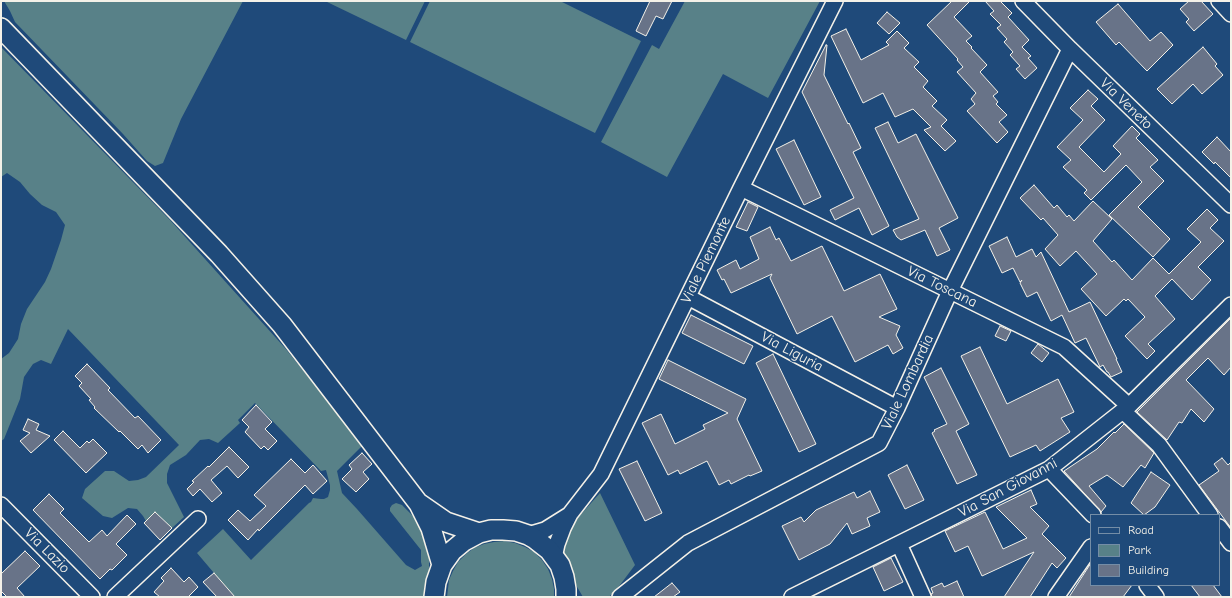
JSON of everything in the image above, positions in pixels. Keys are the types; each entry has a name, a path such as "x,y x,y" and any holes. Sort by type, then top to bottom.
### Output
{"main road":[{"path":"1,28 219,254 282,324 419,504 431,528 442,565"},
{"path":"419,504 446,522 479,533"},
{"path":"434,597 436,582 442,565 452,551 464,541 479,533 491,530 516,531 528,535 543,544 560,565 569,594"}],"street":[{"name":"Viale Piemonte","path":"554,558 557,544 570,514 601,474 741,188 836,1"},
{"name":"Via Veneto","path":"1024,1 1070,49 1231,205"},
{"path":"1219,1 1231,14"},
{"name":"Viale Lombardia","path":"620,597 688,542 879,443 897,408 950,291 1070,49"},
{"name":"Via Toscana","path":"741,188 1064,347 1126,409 1159,445 1209,514"},
{"name":"Via Liguria","path":"688,297 897,408"},
{"name":"Via San Giovanni","path":"792,597 1049,469 1126,409 1231,305"},
{"path":"1049,469 1092,514"},
{"name":"Via Lazio","path":"1,505 92,597"},
{"name":"Viale Piemonte","path":"528,535 545,530 570,514"},
{"path":"115,597 198,519"},
{"path":"1220,528 1231,543"},
{"path":"899,544 923,597"},
{"path":"1056,597 1090,548"},
{"path":"1148,586 1156,597"}],"green space":[{"path":"4,1 243,1 181,119 163,163 155,166 147,161 15,22"},
{"path":"325,1 425,1 406,40"},
{"path":"430,1 560,1 641,41 595,133 410,42"},
{"path":"685,1 820,1 768,98 723,74 667,177 601,142 652,45 659,49"},
{"path":"1,47 170,220 285,348 363,445 337,471 342,493 406,565 415,570 422,566 421,550 390,511 390,508 396,503 402,505 415,518 424,536 429,555 428,597 235,597 231,593 197,553 223,529 251,560 311,502 313,498 324,499 328,497 330,490 326,470 321,471 255,403 238,420 240,423 218,443 209,439 200,440 186,455 170,465 167,474 167,483 184,517 172,528 155,512 146,521 137,509 128,508 112,518 103,516 82,498 85,489 105,471 114,471 129,481 146,477 179,445 68,329 51,364 41,360 33,364 24,377 20,399 4,439 1,441 1,359 9,353 18,339 21,324 27,309 45,282 51,269 65,225 56,212 42,205 20,182 7,173 1,177"},
{"path":"600,493 635,565 609,597 583,597 570,575 563,554 563,540 566,531"},
{"path":"504,541 525,547 534,552 542,560 552,579 554,597 447,597 449,580 458,562 466,554 474,548 484,544"}],"building":[{"path":"650,1 672,1 663,19 656,16 646,36 636,31"},
{"path":"952,1 970,1 954,17 972,36 966,41 987,65 980,72 998,92 993,96 998,102 996,104 1007,115 999,122 1008,132 997,143 967,111 975,104 971,99 976,93 957,72 963,67 957,60 958,59 927,25"},
{"path":"985,1 1000,1 1012,13 1008,17 1029,40 1022,47 1031,56 1028,58 1037,68 1025,79 1016,69 1020,66 1010,55 1013,52 1004,42 1007,39 997,28 1001,25 990,14 994,11"},
{"path":"1189,1 1201,1 1213,14 1194,31 1186,22 1189,19 1180,9"},
{"path":"1118,4 1150,41 1161,32 1173,45 1147,71 1119,42 1116,45 1096,22"},
{"path":"887,12 900,23 889,34 877,23"},
{"path":"846,29 861,60 889,45 886,42 897,31 909,43 904,48 919,62 914,67 928,81 923,87 937,101 932,106 947,120 941,126 956,141 945,151 924,130 931,127 913,109 895,117 883,93 863,103 831,36"},
{"path":"826,45 824,75 861,148 853,152 889,226 872,235 859,208 835,220 830,210 854,198 802,92"},
{"path":"1203,47 1217,64 1215,66 1223,75 1202,94 1193,84 1172,104 1157,89"},
{"path":"1088,90 1098,99 1091,106 1105,120 1079,147 1104,172 1121,154 1113,146 1132,126 1140,134 1136,138 1158,160 1150,167 1164,181 1138,207 1170,239 1153,257 1109,215 1142,182 1126,165 1091,200 1084,193 1087,190 1063,167 1071,160 1057,147 1083,120 1070,108"},
{"path":"888,122 898,143 916,134 958,218 939,228 950,250 937,256 925,230 901,240 897,237 893,230 919,219 875,128"},
{"path":"1217,137 1231,152 1231,178 1215,162 1214,164 1202,152"},
{"path":"794,140 821,197 804,205 776,149"},
{"path":"1034,185 1054,208 1057,205 1067,217 1069,215 1074,221 1093,201 1112,219 1093,241 1112,262 1114,260 1132,280 1153,258 1169,274 1201,242 1187,229 1207,209 1218,220 1210,228 1224,241 1198,267 1211,280 1192,300 1172,279 1155,296 1175,319 1148,344 1155,351 1147,359 1125,336 1145,317 1128,299 1126,301 1124,299 1106,316 1081,289 1097,274 1076,251 1060,266 1045,249 1058,235 1043,218 1041,220 1020,198"},
{"path":"748,202 758,207 747,231 736,227"},
{"path":"770,227 776,240 779,238 791,261 822,246 844,291 880,274 897,309 879,317 900,326 896,335 903,348 893,354 888,345 855,362 832,316 797,334 770,278 772,274 731,293 724,279 722,280 717,270 736,260 740,269 759,259 750,237"},
{"path":"1007,237 1016,257 1032,249 1036,257 1041,252 1069,312 1090,302 1122,372 1111,377 1103,365 1100,367 1086,338 1075,343 1062,315 1051,321 1037,292 1027,297 1020,283 1022,280 1020,282 1013,268 1002,273 989,246"},
{"path":"691,315 753,346 744,364 682,333"},
{"path":"1231,318 1231,367 1224,375 1208,358 1186,380 1214,409 1204,422 1191,409 1182,423 1179,422 1167,440 1137,412"},
{"path":"1000,326 1011,331 1006,341 995,336"},
{"path":"1038,344 1049,353 1042,362 1031,353"},
{"path":"980,347 1007,404 1058,379 1074,412 1061,418 1070,432 1040,451 1036,445 1010,457 961,356"},
{"path":"773,354 816,444 799,452 756,363"},
{"path":"668,360 746,399 737,419 762,471 750,476 749,475 731,484 729,480 719,485 707,461 680,474 678,470 668,475 642,423 661,414 675,444 705,429 703,425 728,413 659,379"},
{"path":"87,364 110,388 108,390 135,418 138,416 161,440 148,453 142,445 138,449 94,408 95,407 89,400 91,399 79,386 82,383 75,376"},
{"path":"941,368 969,424 956,431 977,475 957,484 932,433 935,431 934,430 947,424 924,377"},
{"path":"256,405 272,422 265,429 277,441 268,450 264,446 261,449 245,432 249,427 242,420"},
{"path":"28,419 39,424 36,430 50,436 31,453 20,441 30,433 23,430"},
{"path":"1124,424 1154,453 1145,468 1141,465 1123,487 1107,475 1089,486 1106,506 1101,512 1064,471 1097,449"},
{"path":"63,431 80,448 87,441 89,443 93,439 107,453 86,473 54,440"},
{"path":"229,447 249,467 238,478 227,466 211,480 222,493 212,502 200,489 193,496 187,489 194,482 192,481"},
{"path":"362,453 372,464 363,472 369,479 356,492 342,479 352,469 349,465"},
{"path":"1222,458 1228,465 1231,462 1231,528 1199,485 1219,471 1214,464"},
{"path":"291,459 305,473 313,465 327,481 313,494 305,485 248,540 228,520 238,510 250,521 266,506 254,495"},
{"path":"637,461 662,513 645,521 619,469"},
{"path":"907,465 924,500 905,509 888,475"},
{"path":"1151,472 1170,485 1155,507 1145,514 1143,514 1131,503"},
{"path":"1031,490 1037,504 1030,507 1049,526 1042,534 1066,558 1057,568 1052,563 1030,597 1004,597 1034,552 982,576 968,546 955,552 945,531 985,512 1003,549 1027,538 996,507"},
{"path":"870,491 880,512 867,518 870,526 852,534 847,523 830,544 799,560 782,526 801,517 804,522 816,510 854,492 857,498"},
{"path":"49,494 64,509 60,513 89,542 102,530 107,536 127,515 136,524 116,544 127,555 112,570 110,569 100,579 33,510"},
{"path":"155,512 172,528 160,540 144,523"},
{"path":"25,551 40,566 17,588 25,597 7,597 1,591 1,574"},
{"path":"891,558 903,582 884,591 873,567"},
{"path":"1090,565 1090,586 1131,586 1123,597 1069,597"},
{"path":"171,568 184,582 189,577 198,587 188,597 160,597 154,592 164,581 161,578"},
{"path":"214,573 235,597 217,597 203,582"},
{"path":"957,581 964,597 932,597 931,594 933,593 931,588 942,583 944,587"},
{"path":"672,583 680,592 673,597 654,597"},
{"path":"1192,586 1214,586 1222,597 1200,597"}]}
